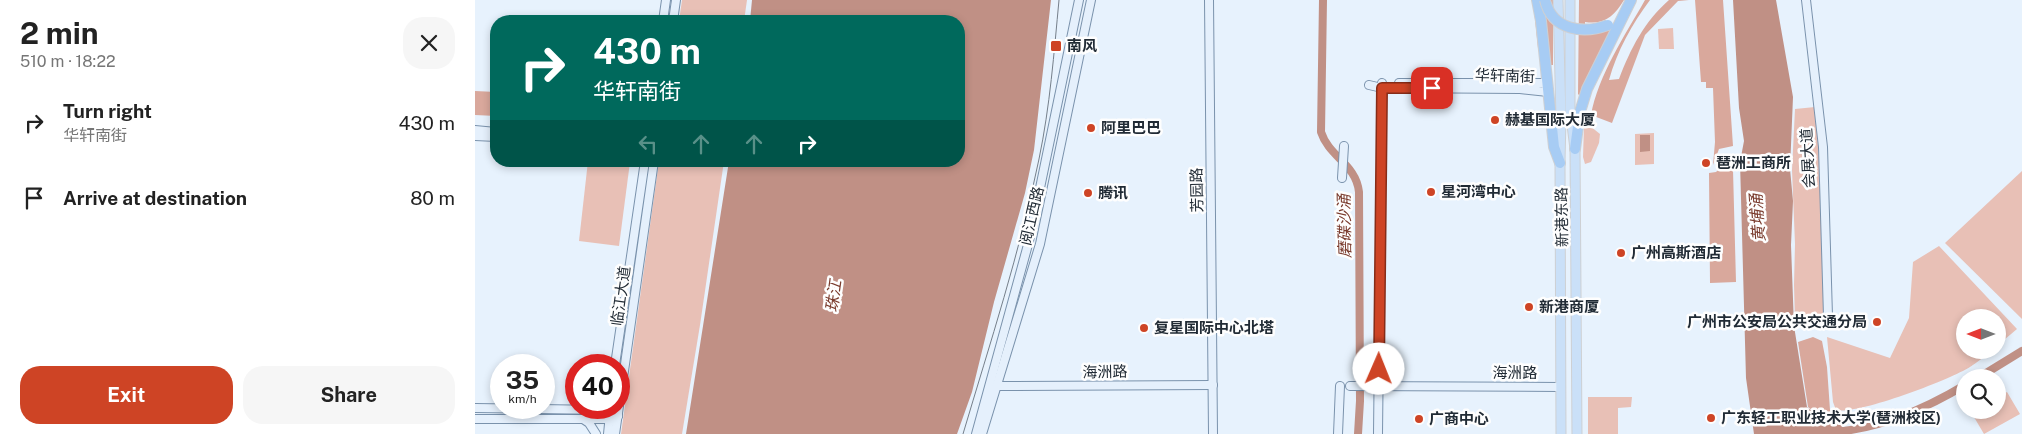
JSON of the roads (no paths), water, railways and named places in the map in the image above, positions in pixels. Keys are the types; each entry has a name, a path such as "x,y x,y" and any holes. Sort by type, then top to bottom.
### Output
{"highway":[{"path":"1537,0 1541,21 1554,147 1560,162"},
{"path":"1545,0 1551,12 1559,21 1579,31 1590,31 1609,25 1629,0"},
{"path":"1575,149 1580,112 1585,94 1629,0"}],"main road":[{"path":"664,15 666,0"},
{"path":"674,15 676,0"},
{"name":"阅江西路","path":"976,434 1031,234 1079,0"},
{"name":"阅江西路","path":"982,434 1040,244 1091,0"},
{"name":"芳园路","path":"1209,0 1213,434"},
{"name":"新港东路","path":"1558,0 1561,118 1561,434"},
{"name":"新港东路","path":"1570,0 1570,110 1575,149 1577,434"},
{"name":"会展大道","path":"1805,0 1823,147 1828,316"},
{"name":"华轩南街","path":"1377,386 1382,86 1547,87"},
{"path":"475,130 490,131"},
{"path":"475,136 490,137"},
{"path":"1342,178 1344,146"},
{"path":"639,167 641,189"},
{"name":"临江大道","path":"616,354 644,167"},
{"name":"临江大道","path":"627,354 653,167"},
{"path":"637,212 642,208 647,210 647,214"},
{"path":"617,346 621,351 625,350 628,346"},
{"path":"1560,360 1563,369 1569,372 1573,369 1576,359"},
{"name":"海洲路","path":"998,384 1213,383"},
{"path":"1560,383 1576,387"},
{"name":"海洲路","path":"1350,386 1560,383"},
{"path":"1339,434 1340,386"},
{"path":"1377,386 1378,434"},
{"path":"1560,398 1564,389 1569,388 1573,390 1576,397"},
{"path":"475,408 565,408"},
{"path":"475,419 565,419"},
{"path":"583,419 596,434"},
{"path":"608,434 609,419"},
{"name":"临江大道","path":"615,434 618,419"}],"water":[{"name":"珠江","path":"752,0 1051,0 1034,150 1025,193 994,302 972,392 957,434 686,434 728,167 965,167 965,15 751,15"},
{"name":"黄埔涌","path":"1733,0 1776,0 1793,97 1790,169 1793,201 1791,245 1794,326 1807,407 1827,423 1842,425 1843,434 1754,434 1746,378 1740,162 1744,141 1739,108"},
{"path":"1640,135 1650,135 1650,151 1640,152"}],"waterway":[{"name":"磨碟沙涌","path":"1323,0 1321,132 1330,148 1353,174 1359,192 1360,401 1358,434"},
{"path":"1993,369 2022,351"},
{"path":"1835,432 1886,422 1934,402 1956,390"}],"tram line":[{"path":"963,434 1004,297 1039,159 1051,80 1059,0"}],"place":[{"name":"南风","path":"1056,46"},
{"name":"赫基国际大厦","path":"1495,120"},
{"name":"阿里巴巴","path":"1091,128"},
{"name":"琶洲工商所","path":"1706,163"},
{"name":"星河湾中心","path":"1431,192"},
{"name":"腾讯","path":"1088,193"},
{"name":"广州高斯酒店","path":"1621,253"},
{"name":"新港商厦","path":"1529,307"},
{"name":"广州市公安局公共交通分局","path":"1877,322"},
{"name":"复星国际中心北塔","path":"1144,328"},
{"name":"广东轻工职业技术大学(琶洲校区)","path":"1711,418"},
{"name":"广商中心","path":"1419,419"}]}
